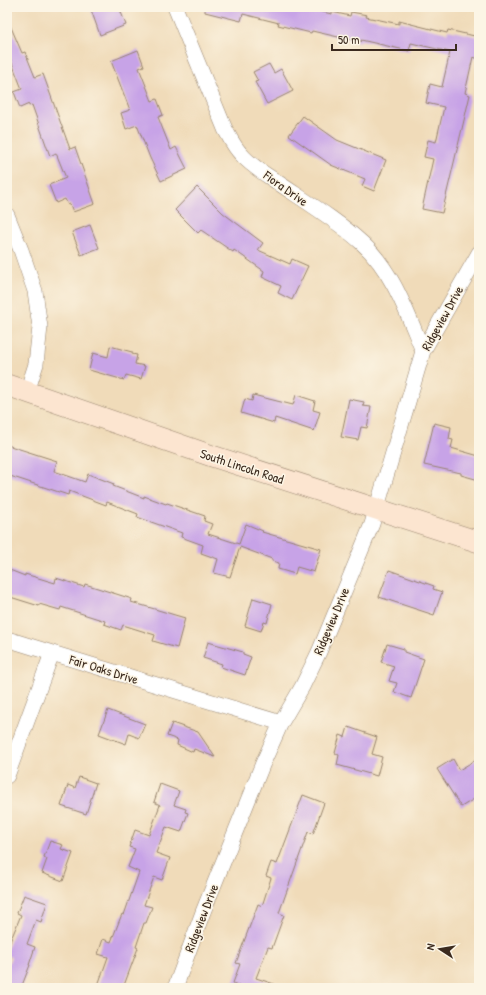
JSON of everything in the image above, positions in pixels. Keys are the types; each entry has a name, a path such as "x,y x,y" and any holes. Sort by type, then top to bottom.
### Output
{"street":[{"name":"Fiora Drive","path":"175,7 232,142 242,155 255,167 341,226 362,243 383,268 400,296 423,351"},
{"path":"7,215 21,250 34,291 40,327 36,364 27,392"},
{"name":"Ridgeview Drive","path":"176,988 203,912 262,763 281,723 302,687 319,652 372,524 423,351 479,253"},
{"name":"South Lincoln Road","path":"7,385 212,456 479,542"},
{"path":"7,639 52,653"},
{"name":"Fair Oaks Drive","path":"7,776 52,653 281,723"}],"building":[{"path":"90,7 119,7 126,25 100,35"},
{"path":"205,7 298,7 350,16 351,12 367,15 366,17 399,24 399,21 447,33 448,30 479,37 479,59 473,57 465,93 470,95 442,213 422,209 433,159 424,157 428,140 436,142 444,107 426,103 430,84 442,87 450,52 411,43 409,51 312,31 311,33 243,14 241,21 205,12"},
{"path":"7,18 22,53 25,52 35,77 43,74 70,149 75,147 95,204 73,212 70,204 68,205 65,199 56,203 49,185 66,178 56,153 50,156 32,105 29,106 29,104 20,108 14,92 22,89 10,58 7,60"},
{"path":"138,50 144,66 139,68 152,101 157,99 163,115 158,117 171,150 176,147 187,169 161,181 137,125 126,129 121,113 130,110 111,61"},
{"path":"269,64 274,73 281,69 293,91 267,104 255,82 258,81 253,72"},
{"path":"303,116 337,140 386,160 374,191 362,186 365,179 331,165 289,135"},
{"path":"197,187 223,213 263,243 258,250 290,264 292,259 308,266 292,300 278,293 281,286 262,277 264,271 234,250 233,252 201,230 198,233 175,210"},
{"path":"90,225 99,248 81,255 72,232"},
{"path":"110,346 132,352 132,354 137,355 135,364 145,366 141,379 126,375 124,380 89,370 93,353 108,357"},
{"path":"253,395 293,405 296,395 315,401 313,410 320,412 314,431 275,418 274,423 241,413 245,399 252,401"},
{"path":"349,399 364,402 363,406 371,407 367,428 361,427 358,440 341,437"},
{"path":"434,423 451,427 449,439 453,440 451,448 479,456 479,480 461,475 461,473 424,465"},
{"path":"7,445 57,461 54,471 85,482 88,474 144,498 144,496 205,516 204,521 212,524 208,534 239,544 246,524 263,531 262,532 321,549 314,572 297,567 295,574 278,569 279,563 240,547 230,577 214,573 218,559 201,553 203,545 181,537 182,533 137,517 138,514 107,502 106,505 69,491 68,495 7,475"},
{"path":"7,569 25,576 25,574 55,583 56,578 84,587 85,584 132,599 131,602 185,618 177,648 153,641 155,635 123,625 121,630 104,624 105,621 61,607 60,610 39,604 39,606 7,596"},
{"path":"389,570 434,586 433,589 442,592 434,615 379,597"},
{"path":"253,598 272,604 267,623 264,622 261,631 245,626"},
{"path":"208,642 243,652 243,654 251,657 245,675 221,667 222,664 203,658"},
{"path":"387,644 404,649 404,652 424,659 411,698 394,692 397,683 389,681 394,666 381,662"},
{"path":"108,710 145,724 139,738 129,734 126,744 99,734"},
{"path":"172,723 198,732 215,757 194,749 193,752 177,745 178,740 167,736"},
{"path":"348,727 377,737 372,754 382,757 377,776 337,765 339,755 335,753 340,735 345,737"},
{"path":"479,758 479,796 461,807 437,769 453,759 459,770"},
{"path":"79,777 96,783 86,814 61,806 68,785 75,788"},
{"path":"160,784 179,791 174,805 186,809 185,812 188,813 181,832 166,827 156,853 170,858 162,880 154,877 144,905 152,907 146,923 144,923 136,947 138,948 123,988 97,988 108,957 98,954 103,939 111,942 122,914 124,915 139,872 128,867 135,849 129,847 135,830 149,835 160,805 154,802"},
{"path":"303,795 324,803 313,834 308,832 279,913 284,915 272,948 268,947 256,978 280,986 279,988 246,988 233,983 240,964 236,963 258,904 262,906 271,878 266,876 271,862 277,864"},
{"path":"50,841 63,845 61,849 73,853 63,881 42,873 47,859 44,857"},
{"path":"24,895 47,903 41,922 36,920 27,944 35,947 21,988 7,988 7,968 11,957 7,956 7,949 21,915 17,913"}]}
